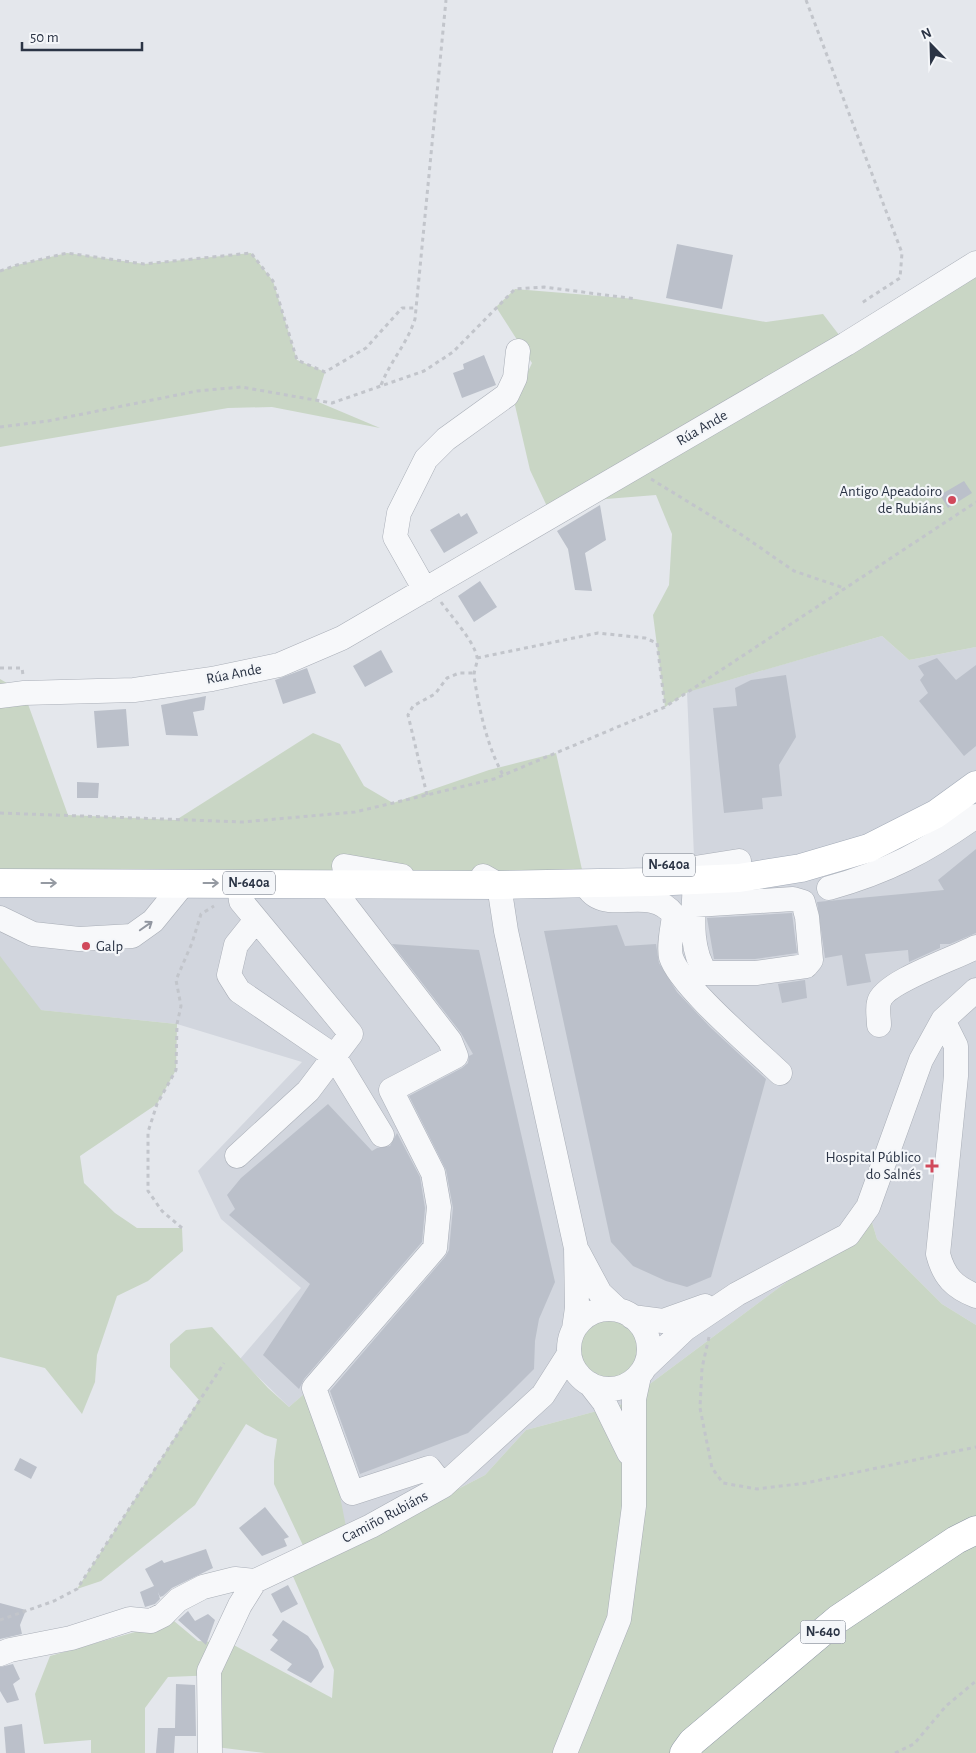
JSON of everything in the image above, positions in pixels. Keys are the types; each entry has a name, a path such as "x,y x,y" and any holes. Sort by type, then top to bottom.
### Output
{"main road":[{"name":"N-640a","path":"0,883 184,883 240,892 336,875 649,866 739,861 794,851 863,834 929,804 976,773"},
{"name":"N-640a","path":"0,865 336,875 499,885 584,884 695,893 739,878 801,868 869,848 936,814 976,785"},
{"name":"N-640","path":"684,1753 692,1742 838,1619 956,1540 976,1530"}],"street":[{"name":"Rúa Ande","path":"0,696 24,693 134,690 212,679 279,665 342,638 846,344 976,262"},
{"path":"428,589 395,537 399,513 426,459 446,439 507,395 515,378 518,351"},
{"path":"829,888 868,877 907,860 948,836 976,816"},
{"path":"503,1432 543,1395 569,1354 577,1308 576,1248 506,931 499,885 513,875 649,876 739,861"},
{"path":"336,875 450,1041 456,1056 390,1090 433,1173 439,1207 435,1248 314,1388 352,1493 429,1468 443,1486"},
{"path":"0,918 33,934 79,939 132,936 153,921 184,883"},
{"path":"584,884 589,892 601,900 650,900 668,906 674,915 670,954 676,968 704,1000 780,1074"},
{"path":"237,1156 308,1091 351,1034 256,920 240,892"},
{"path":"695,893 794,899 803,902 807,917 812,960 806,966 756,973 706,973 698,962 694,944 695,893"},
{"path":"256,920 236,945 229,975 239,991 334,1056 382,1135"},
{"path":"879,1025 879,1001 889,988 976,947"},
{"path":"503,1432 561,1394 588,1383 603,1389 616,1389 629,1384 685,1329 737,1294 848,1235 868,1208 921,1060 944,1020 976,990"},
{"path":"944,1020 956,1046 956,1076 938,1254 943,1272 963,1291 976,1296"},
{"path":"565,1753 619,1619 634,1506 632,1464 634,1399 649,1345 641,1324 600,1293 576,1248"},
{"path":"574,1329 588,1315 598,1311 625,1313 663,1321 737,1294"},
{"path":"569,1354 578,1374 604,1402 626,1443 632,1464"},
{"name":"Camiño Rubiáns","path":"255,1581 371,1526 443,1486 503,1432"},
{"path":"0,1654 10,1650 71,1638 130,1620 151,1621 163,1616 178,1600 203,1587 235,1579 255,1581 240,1605 208,1671 210,1753"}],"path":[{"path":"380,386 389,365 409,338 415,319 446,0"},
{"path":"806,0 902,253 900,278 860,304"},
{"path":"0,272 16,265 67,253 144,264 251,253 273,281 297,360 325,372 366,348 402,308 415,308"},
{"path":"0,427 48,421 197,391 241,387 332,403 424,371 453,352 515,289 544,287 636,298"},
{"path":"633,469 739,533 794,571 844,588"},
{"path":"0,813 243,822 355,812 503,775 665,707 976,502"},
{"path":"428,589 473,647 477,658 474,672 487,733 503,775"},
{"path":"477,658 598,633 645,638 657,643 665,707"},
{"path":"427,795 408,715 413,706 435,694 447,678 459,673 474,672"},
{"path":"182,1228 162,1211 148,1191 148,1132 157,1104 176,1070 177,1024 181,1006 176,980 192,943 200,914 240,892"},
{"path":"710,1331 702,1368 700,1408 712,1468 723,1483 757,1489 806,1483 976,1447"},
{"path":"0,1620 54,1602 76,1589 224,1363"},
{"path":"895,1753 914,1744 946,1706 976,1681"}],"shaded area":[{"path":"882,636 909,660 976,647 976,1325 942,1304 877,1239 871,1219 623,1404 526,1430 485,1475 353,1543 348,1537 304,1394 289,1407 240,1359 301,1288 221,1219 198,1171 302,1062 177,1024 40,1010 0,962 0,883 695,880 687,692"}],"green space":[{"path":"67,253 144,264 251,253 273,281 297,360 325,372 316,401 380,428 272,407 228,408 0,447 0,271"},
{"path":"976,263 976,647 909,660 882,636 688,692 665,707 653,615 669,585 672,534 656,495 606,499 552,517 530,470 514,401 532,363 496,307 515,289 636,299 766,322 823,314 846,344"},
{"path":"0,679 24,693 68,815 176,820 313,733 340,744 364,786 393,803 489,770 556,753 585,883 0,883"},
{"path":"0,956 41,1010 177,1024 176,1070 157,1104 80,1156 84,1183 115,1213 137,1228 182,1228 183,1251 148,1281 117,1296 97,1355 95,1382 82,1414 45,1368 0,1357"},
{"path":"871,1219 877,1239 942,1304 976,1325 976,1753 265,1753 216,1747 217,1675 168,1677 145,1708 145,1753 91,1753 91,1740 44,1744 35,1694 50,1656 174,1621 198,1641 230,1643 332,1698 334,1670 288,1565 308,1556 274,1484 274,1461 277,1439 265,1435 246,1424 195,1505 101,1581 77,1589 199,1400 170,1367 170,1344 186,1330 212,1327 268,1388 289,1407 304,1394 339,1491 348,1537 354,1543 485,1475 526,1430 623,1404"},
{"path":"609,1320 620,1322 630,1328 636,1338 638,1349 636,1360 630,1370 620,1376 609,1378 598,1376 588,1370 582,1360 580,1349 582,1338 588,1328 598,1322"}],"building":[{"path":"677,244 733,255 722,309 666,298"},
{"path":"484,355 496,385 462,398 453,373 464,369 463,364"},
{"name":"Antigo Apeadoiro de Rubiáns","path":"964,481 972,493 948,508 940,495"},
{"path":"600,505 606,540 585,553 592,591 575,590 568,549 557,531"},
{"path":"459,513 461,517 467,513 478,533 444,553 430,530"},
{"path":"480,581 497,607 474,622 458,596"},
{"path":"381,650 393,672 365,687 353,666"},
{"path":"937,658 956,680 976,665 976,746 964,756 919,701 928,693 920,680 924,675 918,666"},
{"path":"307,668 316,693 283,704 275,680"},
{"path":"786,675 796,737 779,765 782,796 762,798 763,809 724,813 713,708 737,706 735,688 751,680"},
{"path":"206,696 204,710 193,712 198,736 166,735 161,705"},
{"path":"126,709 129,746 97,748 94,711"},
{"path":"77,782 99,783 98,798 77,798"},
{"path":"976,849 976,933 950,944 940,944 940,948 909,962 908,950 865,954 871,982 847,986 842,955 825,958 817,902 944,890 938,880"},
{"path":"792,913 797,953 755,959 714,959 707,918"},
{"path":"617,925 625,946 656,944 659,963 677,992 710,1027 766,1079 711,1277 687,1287 666,1281 633,1266 611,1242 544,931"},
{"path":"392,944 479,950 555,1282 539,1319 535,1341 534,1369 508,1395 468,1433 360,1474 330,1391 449,1250 453,1208 446,1170 409,1096 462,1068 468,1063 469,1056 473,1054 461,1033"},
{"path":"805,980 807,998 782,1003 778,984"},
{"path":"328,1104 372,1151 377,1148 390,1146 397,1133 420,1177 425,1208 422,1242 304,1379 299,1389 263,1355 310,1284 229,1215 235,1209 227,1195 241,1178"},
{"path":"20,1458 37,1467 31,1479 14,1470"},
{"path":"265,1507 289,1537 284,1539 287,1546 262,1556 239,1528"},
{"path":"206,1549 213,1568 172,1588 163,1596 160,1597 158,1592 160,1599 155,1604 145,1607 140,1592 154,1586 145,1569 162,1560 164,1563"},
{"path":"288,1585 298,1604 281,1613 271,1594"},
{"path":"0,1603 26,1610 20,1625 22,1634 0,1639"},
{"path":"188,1611 195,1621 208,1614 215,1620 206,1645 178,1620"},
{"path":"283,1620 308,1636 318,1650 324,1667 311,1683 287,1670 292,1664 270,1650 278,1640 272,1635"},
{"path":"13,1664 20,1679 13,1684 19,1700 7,1703 0,1691 0,1667"},
{"path":"176,1684 195,1685 196,1736 175,1736 174,1753 156,1753 158,1728 175,1728"},
{"path":"22,1724 25,1753 6,1753 4,1727"}],"place":[{"name":"Antigo Apeadoiro de Rubiáns","path":"952,500"},
{"name":"Galp","path":"86,946"},
{"name":"Hospital Público do Salnés","path":"932,1166"}]}
